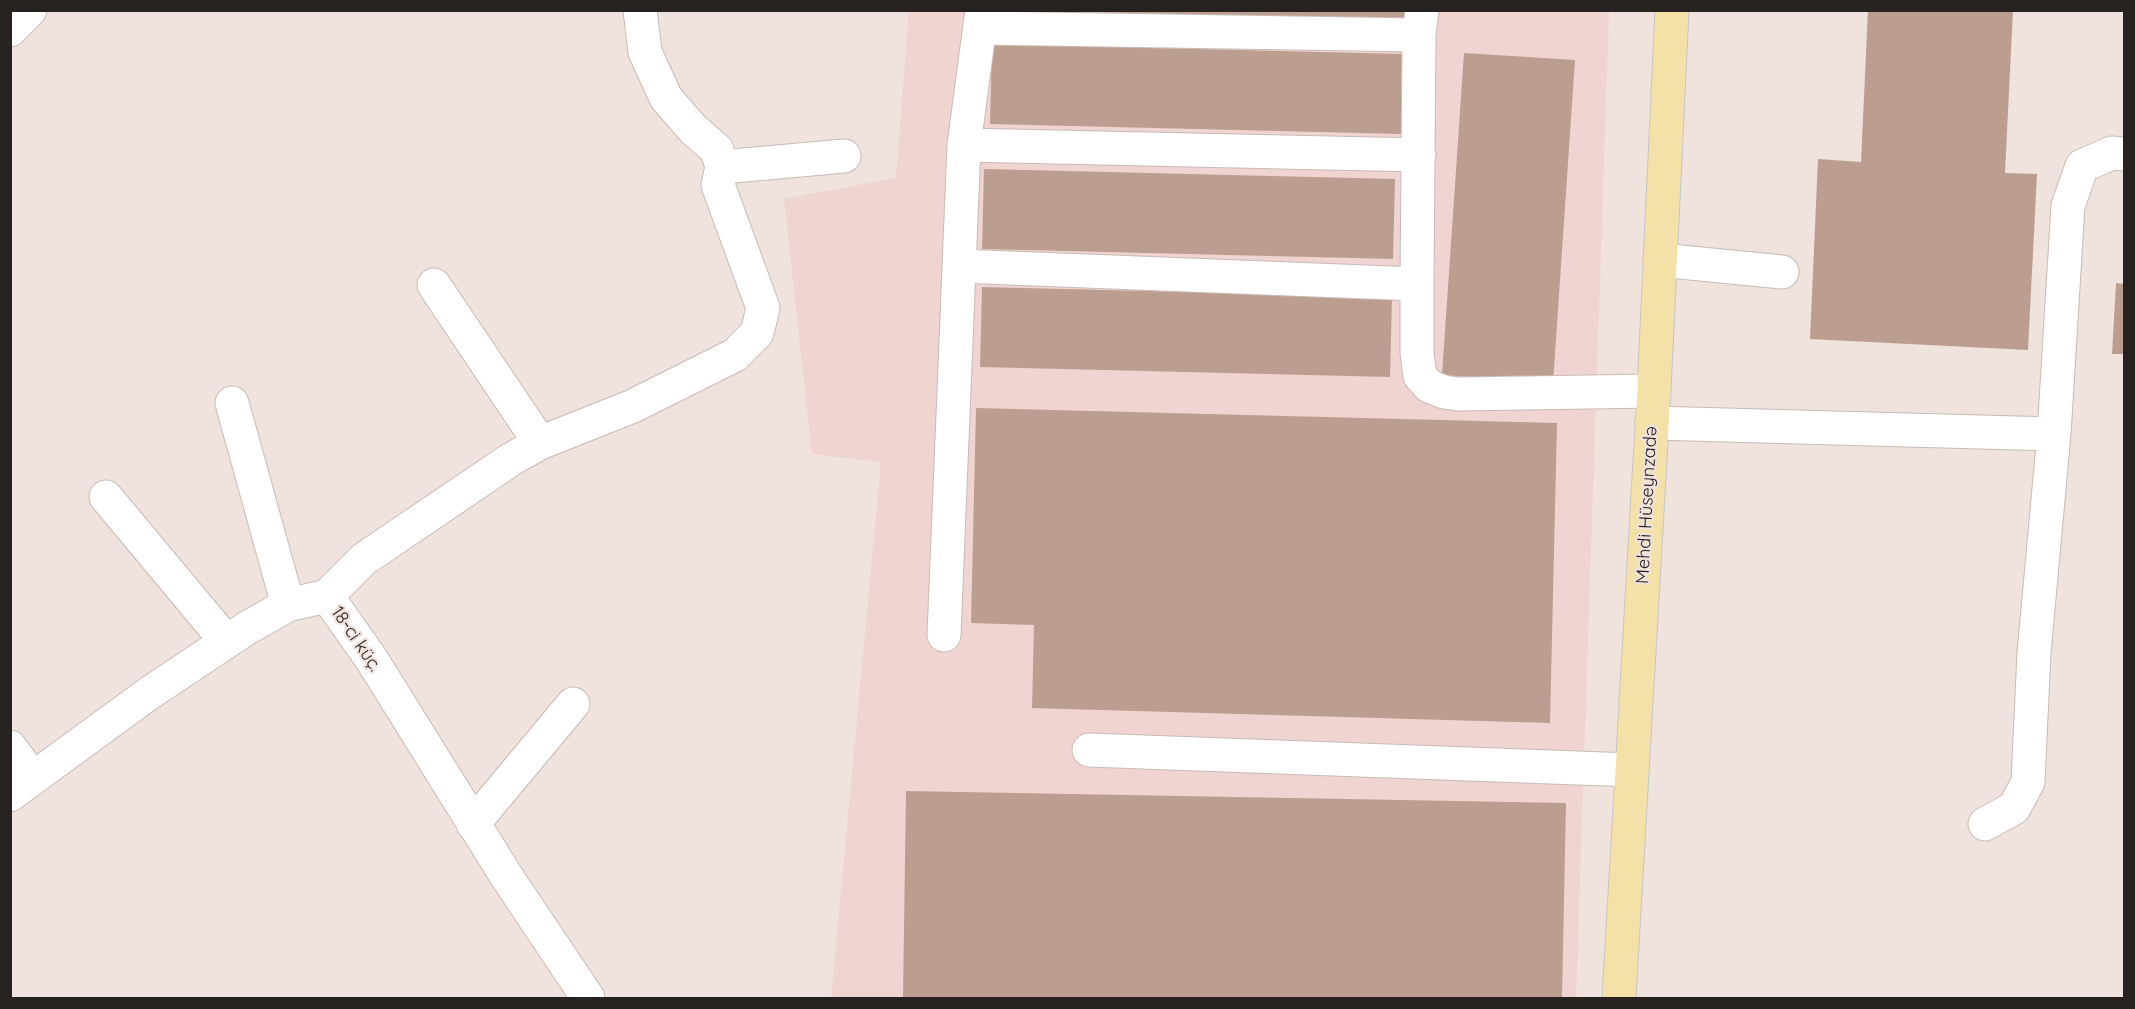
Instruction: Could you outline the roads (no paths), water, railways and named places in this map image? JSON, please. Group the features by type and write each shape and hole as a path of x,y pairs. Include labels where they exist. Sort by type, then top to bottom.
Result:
{"main road":[{"name":"Mehdi Hüseynzadə","path":"1619,999 1653,407 1672,10"}],"street":[{"path":"10,30 30,10"},
{"path":"327,596 364,559 510,460 540,443 633,406 735,355 757,333 763,308 718,184 722,167 717,150 693,129 666,98 645,52 639,10"},
{"path":"944,635 964,145 981,19 1421,23 1417,353 1420,376 1429,386 1436,389 1458,394 2054,434"},
{"path":"964,145 1419,154"},
{"path":"1985,824 2014,808 2028,782 2034,653 2054,434 2068,206 2082,166 2112,153 2124,154"},
{"path":"722,167 844,156"},
{"path":"1660,260 1782,272"},
{"path":"959,266 1417,284"},
{"path":"434,285 540,443"},
{"path":"232,403 288,605"},
{"path":"106,497 226,641"},
{"name":"18-ci küç.","path":"22,786 148,694 226,641 288,605 327,596 372,660 474,824 588,999"},
{"path":"474,824 573,704"},
{"path":"10,747 22,786"},
{"path":"1089,750 1632,770"}]}
